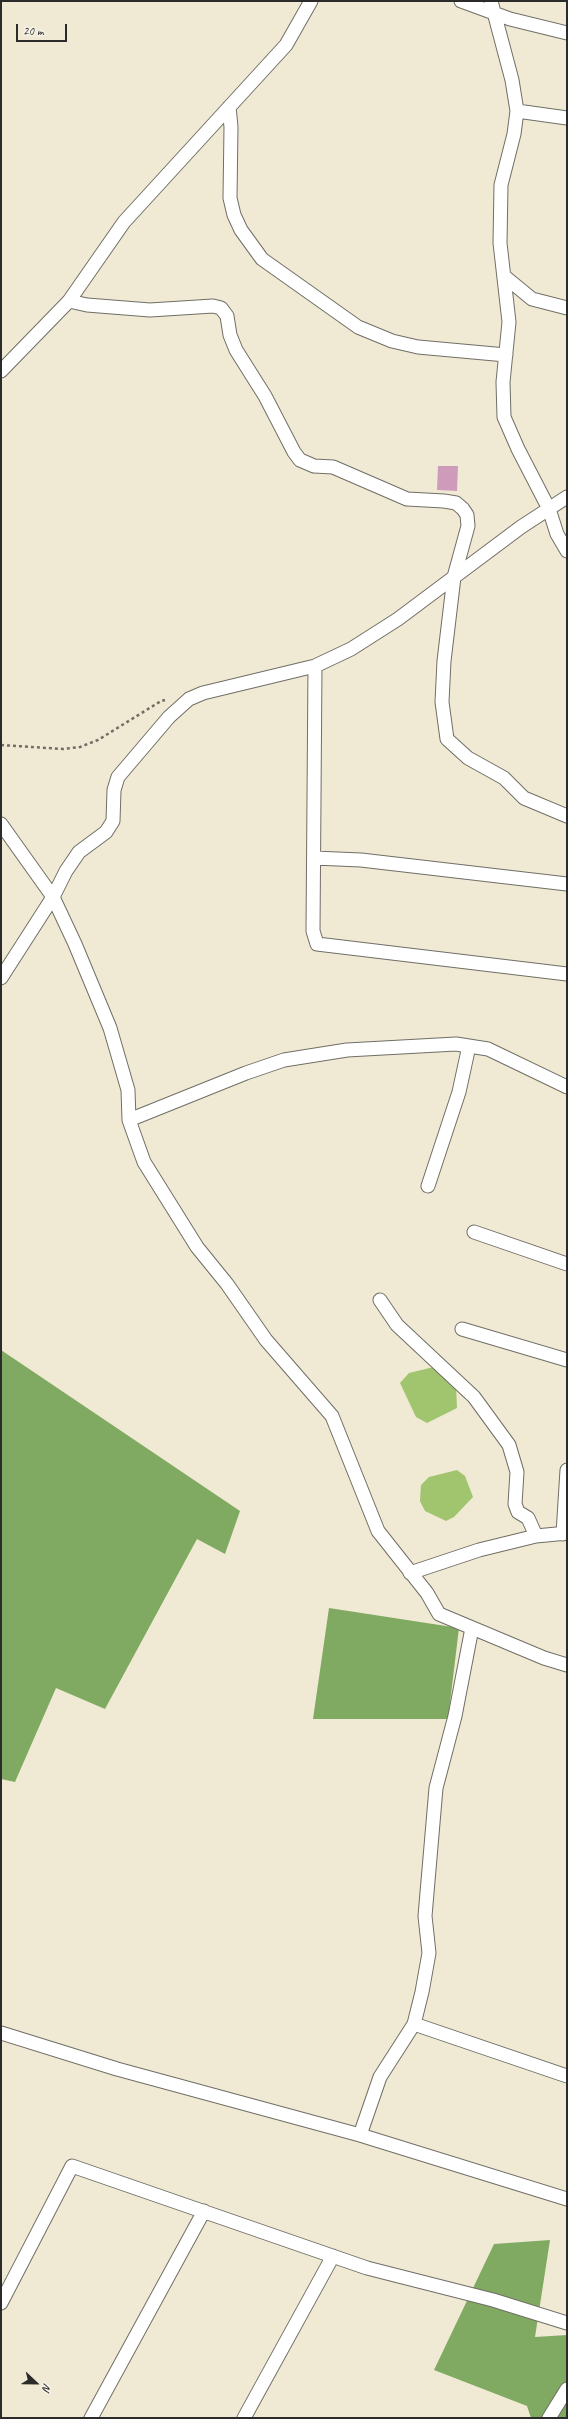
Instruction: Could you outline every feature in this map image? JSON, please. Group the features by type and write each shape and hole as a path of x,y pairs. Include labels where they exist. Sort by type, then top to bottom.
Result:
{"street":[{"path":"1,371 69,301 124,222 286,45 311,1"},
{"path":"461,1 492,7 534,26 567,33"},
{"path":"492,7 512,80 517,111 514,134 501,185 500,243 509,322 503,382 504,417 518,449 549,509 557,534 567,551"},
{"path":"230,107 230,198 234,215 241,230 262,259 358,327 392,341 418,347 506,355"},
{"path":"517,111 567,118"},
{"path":"504,276 532,299 567,308"},
{"path":"69,301 87,305 150,310 213,306 221,308 227,316 230,335 236,350 265,396 294,452 300,460 314,466 333,467 407,499 456,503 463,509 467,515 468,526 454,576 444,661 442,702 447,739 468,758 504,778 524,798 567,816"},
{"path":"1,978 53,897 66,870 79,852 106,832 113,821 114,790 118,777 170,717 189,699 203,693 315,666 351,649 398,619 454,576 567,497"},
{"path":"315,666 313,931 317,944 567,974"},
{"path":"1,824 53,897 110,1028 128,1090 129,1120 144,1162 197,1247 227,1284 266,1340 332,1416 378,1531 427,1593 439,1614 544,1658 567,1665"},
{"path":"314,858 361,860 567,884"},
{"path":"129,1120 284,1060 347,1050 456,1044 488,1049 567,1087"},
{"path":"428,1186 459,1092 469,1046"},
{"path":"474,1232 567,1264"},
{"path":"380,1300 397,1326 474,1397 509,1445 517,1472 515,1504 518,1512 528,1518 536,1536"},
{"path":"462,1329 567,1360"},
{"path":"410,1573 479,1550 536,1536 565,1534 567,1470"},
{"path":"360,2135 380,2077 414,2024 429,1953 425,1916 436,1788 455,1716 472,1628"},
{"path":"414,2024 567,2076"},
{"path":"1,2033 117,2069 360,2135 567,2199"},
{"path":"1,2303 72,2166 374,2270 493,2300 567,2322"},
{"path":"91,2418 204,2211"},
{"path":"244,2418 333,2256"},
{"path":"549,2418 567,2389"}],"path":[{"path":"1,744 63,749 80,747 98,740 161,701 189,699"}],"green space":[{"path":"1,1350 240,1511 225,1554 197,1539 105,1709 56,1688 15,1782 1,1779"},
{"path":"438,1366 456,1386 457,1408 427,1423 416,1417 400,1383 409,1373"},
{"path":"457,1470 465,1476 473,1497 454,1517 446,1521 425,1511 420,1501 421,1485 429,1477"},
{"path":"329,1608 459,1628 448,1719 313,1719"},
{"path":"550,2240 535,2337 567,2335 567,2418 531,2418 527,2406 434,2370 494,2244"}],"building":[{"path":"438,466 458,466 457,491 437,490"}]}
